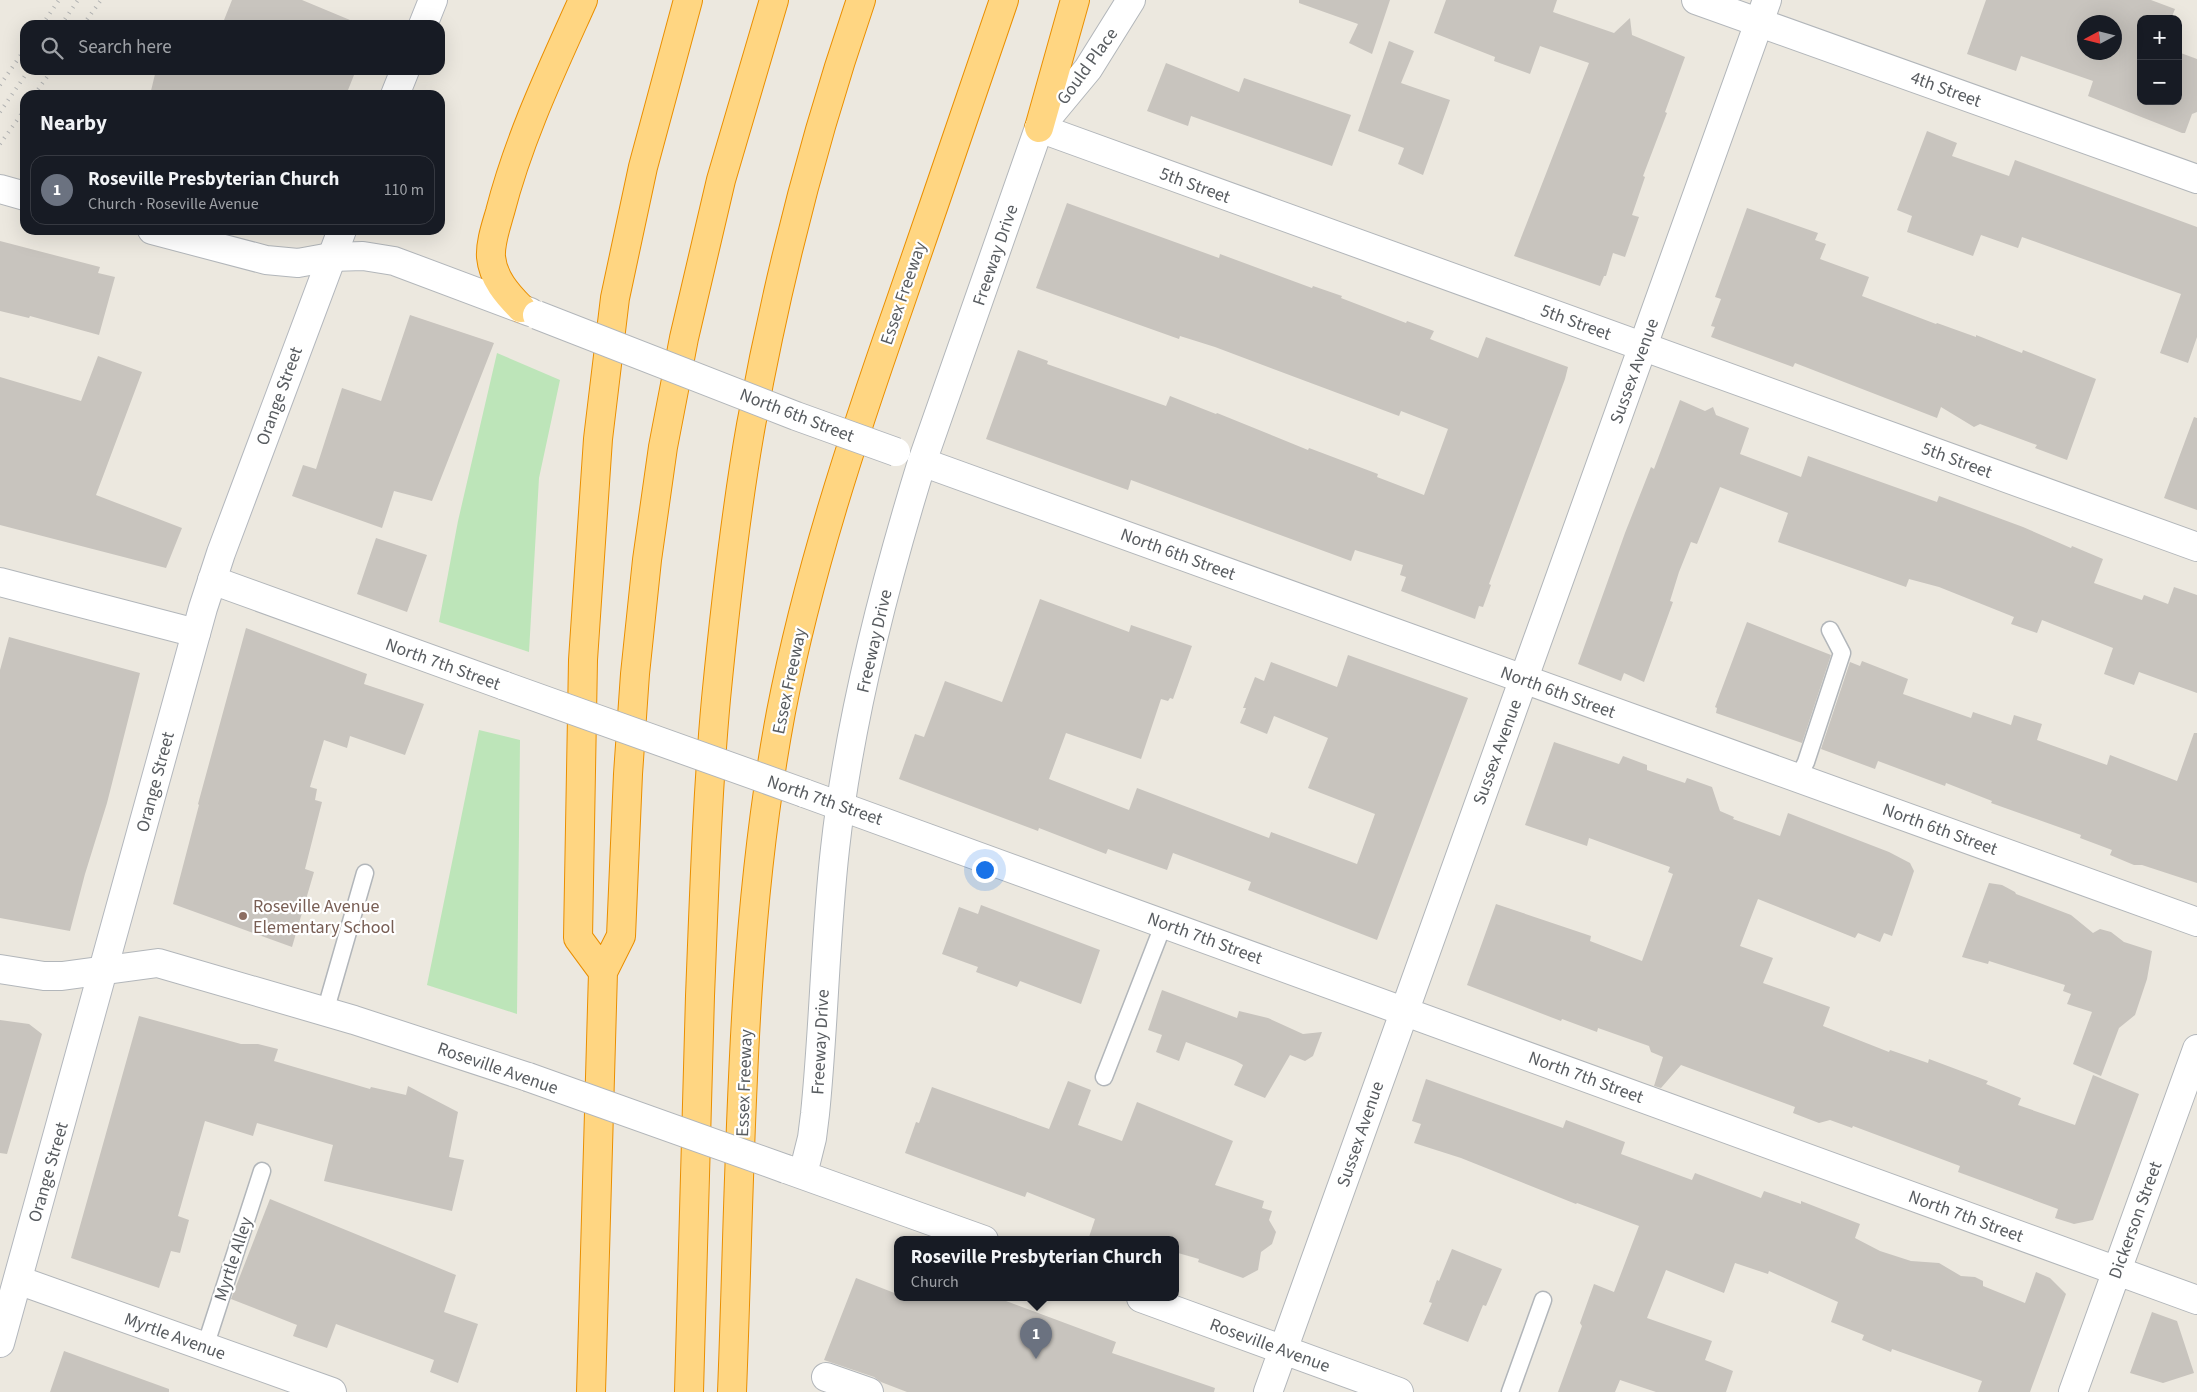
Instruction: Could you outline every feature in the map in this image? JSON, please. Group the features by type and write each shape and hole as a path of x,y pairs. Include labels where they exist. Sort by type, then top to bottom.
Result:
{"highway":[{"path":"529,311 503,288 497,276 491,255 493,243 504,196 522,142 583,0"},
{"path":"603,972 578,938 583,660 598,439 615,298 643,167 688,0"},
{"path":"591,1392 603,972 621,936 628,774 635,674 647,560 663,447 684,338 721,180 774,0"},
{"path":"689,1392 699,1029 708,807 716,700 730,570 751,429 775,308 810,170 860,0"},
{"name":"Essex Freeway","path":"732,1392 748,974 759,856 781,714 805,604 838,484 1004,0"},
{"path":"1039,128 1075,0"}],"street":[{"path":"425,20 433,0"},
{"name":"Gould Place","path":"1039,128 1088,69 1131,0"},
{"name":"4th Street","path":"1696,0 1763,11 2197,179"},
{"name":"Sussex Avenue","path":"1268,1392 1763,11"},
{"path":"398,90 403,75"},
{"name":"5th Street","path":"1039,128 2197,547"},
{"name":"Freeway Drive","path":"795,1172 812,1138 826,949 841,806 859,708 875,637 894,557 922,462 1039,128"},
{"path":"0,190 20,195"},
{"name":"North 6th Street","path":"171,235 266,260 298,263 331,257 364,256 394,261 529,311 796,416 2197,922"},
{"name":"Orange Street","path":"0,1343 212,580 340,235"},
{"name":"North 7th Street","path":"212,580 1404,1010 2197,1300"},
{"path":"0,582 196,633"},
{"name":"Roseville Avenue","path":"0,969 44,976 71,975 158,963 325,1012 528,1077 973,1236"},
{"name":"Dickerson Street","path":"2073,1392 2197,1049"},
{"name":"Myrtle Avenue","path":"18,1280 332,1392"},
{"name":"Roseville Avenue","path":"1149,1301 1399,1392"},
{"path":"826,1377 869,1392"}],"lane":[{"path":"1798,778 1806,762 1842,653 1830,630"},
{"path":"325,1012 365,873"},
{"path":"1104,1077 1164,923"},
{"name":"Myrtle Alley","path":"205,1347 262,1171"},
{"path":"1510,1392 1543,1300"}],"green space":[{"path":"497,353 560,380 539,478 529,652 439,622 458,521"},
{"path":"479,730 520,740 517,1014 427,985"}],"building":[{"path":"232,0 302,0 350,20 224,20"},
{"path":"1299,0 1390,0 1372,54 1349,43 1358,24 1299,3"},
{"path":"1446,0 1557,0 1553,12 1614,33 1630,18 1632,35 1685,57 1665,112 1667,113 1643,176 1645,177 1632,215 1639,217 1625,257 1613,253 1606,276 1604,276 1600,286 1514,256 1589,63 1540,46 1530,74 1494,61 1495,57 1434,33"},
{"path":"1986,0 2151,0 2175,9 2173,15 2137,15 2137,105 2182,105 2182,53 2197,59 2197,112 2192,114 2185,133 2182,133 2088,96 2093,81 2021,56 2016,71 1967,54"},
{"path":"1389,41 1414,51 1401,83 1450,100 1423,175 1398,164 1404,148 1358,131"},
{"path":"1166,63 1239,92 1244,78 1351,115 1332,166 1191,116 1188,126 1147,111"},
{"path":"155,75 354,75 348,90 151,90"},
{"path":"1927,131 1957,143 1952,156 2009,176 2015,160 2197,227 2197,337 2188,363 2160,353 2181,294 2022,237 2018,248 1981,235 1973,256 1907,232 1912,216 1897,210"},
{"path":"1067,203 1219,258 1220,254 1312,288 1313,286 1342,296 1341,298 1406,323 1407,321 1434,331 1430,339 1478,358 1486,337 1568,367 1489,584 1491,585 1483,607 1479,606 1475,619 1401,591 1406,577 1400,575 1403,565 1355,550 1351,561 1131,480 1128,490 986,439 1018,350 1048,361 1047,364 1166,406 1170,396 1308,450 1309,448 1378,474 1377,477 1424,495 1448,429 1401,411 1399,416 1215,347 1180,336 1179,339 1036,288"},
{"path":"1747,208 1818,233 1815,240 1826,244 1820,259 1869,277 1862,296 1936,324 1976,337 1976,335 2022,353 2023,350 2096,379 2067,460 2035,448 2037,445 1980,424 1974,427 1941,407 1937,418 1795,363 1793,367 1711,337 1715,327 1711,326 1721,299 1715,297"},
{"path":"0,241 100,267 98,273 115,277 99,335 30,316 29,318 0,311"},
{"path":"410,315 494,343 432,501 394,491 382,528 292,496 303,465 316,469 342,388 381,401"},
{"path":"98,356 142,372 96,495 182,528 166,568 0,525 0,377 81,401"},
{"path":"1680,400 1705,411 1713,407 1716,415 1749,428 1740,454 1801,477 1808,456 1937,502 1939,496 2103,559 2094,583 2142,600 2144,595 2168,604 2174,587 2197,595 2197,693 2139,672 2134,685 2104,674 2113,648 2042,620 2037,633 2011,624 2014,617 1939,587 1909,579 1906,587 1778,542 1788,513 1720,487 1697,544 1691,542 1679,572 1670,601 1673,602 1644,682 1624,673 1621,681 1578,664 1625,533 1651,467 1654,469"},
{"path":"2194,417 2197,418 2197,510 2164,498"},
{"path":"376,538 427,555 407,612 357,594"},
{"path":"1040,599 1129,632 1131,625 1192,646 1173,699 1170,698 1168,701 1161,699 1141,759 1066,733 1049,779 1129,810 1137,788 1269,838 1271,832 1357,864 1375,814 1308,788 1328,738 1274,716 1267,734 1240,723 1246,708 1243,708 1255,677 1264,681 1271,662 1337,687 1348,655 1468,698 1377,940 1248,890 1251,882 1173,853 1167,870 1108,849 1106,854 1039,828 1038,831 899,779 915,734 924,737 945,681 1002,702"},
{"path":"1747,622 1831,655 1802,743 1716,713 1717,708 1715,707"},
{"path":"246,628 367,674 364,684 424,704 405,755 350,736 347,748 324,740 310,787 317,789 315,800 322,802 305,869 314,872 292,947 173,904"},
{"path":"9,637 140,673 107,803 70,931 0,918 0,670"},
{"path":"1862,661 1908,679 1903,694 1971,718 1973,712 2011,725 2014,715 2042,724 2037,740 2107,765 2110,755 2177,781 2194,733 2197,733 2197,883 2142,865 2134,865 2110,855 2112,850 2080,838 2081,835 1991,803 1992,801 1946,783 1945,786 1878,761 1875,769 1821,749 1850,662 1860,666"},
{"path":"1554,742 1619,764 1623,756 1647,765 1647,770 1685,783 1687,778 1712,787 1720,811 1734,817 1733,819 1780,836 1788,813 1889,852 1910,863 1914,871 1892,936 1884,933 1880,942 1858,933 1855,938 1758,899 1740,946 1773,958 1763,983 1830,1007 1823,1026 1889,1052 1890,1050 1928,1063 1929,1059 1988,1081 1986,1084 2021,1098 2018,1105 2075,1125 2093,1075 2139,1094 2093,1220 2074,1224 2055,1218 2058,1209 1958,1172 1960,1166 1853,1126 1852,1128 1830,1120 1819,1123 1793,1113 1795,1107 1681,1065 1661,1088 1654,1086 1663,1057 1651,1052 1649,1046 1598,1028 1597,1032 1562,1019 1561,1021 1467,985 1496,904 1591,936 1590,941 1642,961 1673,874 1668,872 1670,867 1589,838 1587,846 1525,825"},
{"path":"1989,883 2002,885 2016,894 2071,915 2093,933 2100,929 2111,932 2124,942 2152,951 2147,979 2135,1015 2119,1028 2101,1076 2073,1064 2092,1012 2067,1004 2071,994 2063,991 2065,985 1989,961 1988,964 1962,957"},
{"path":"981,905 1100,950 1081,1004 1020,981 1017,987 976,972 978,967 942,954 959,907 978,914"},
{"path":"1162,990 1237,1018 1239,1011 1268,1018 1303,1034 1322,1032 1313,1056 1305,1061 1290,1055 1265,1098 1234,1085 1243,1065 1236,1061 1186,1042 1179,1061 1156,1052 1162,1035 1148,1030"},
{"path":"139,1016 241,1044 258,1044 278,1049 274,1061 370,1089 371,1087 406,1095 408,1086 458,1112 449,1157 464,1160 452,1211 324,1181 333,1145 257,1123 253,1136 205,1121 178,1216 189,1220 180,1253 171,1251 159,1288 71,1258"},
{"path":"0,1020 29,1024 42,1034 7,1154 0,1153"},
{"path":"1426,1079 1563,1128 1566,1120 1625,1142 1621,1154 1692,1180 1695,1173 1761,1198 1764,1191 1801,1204 1801,1201 1860,1224 1855,1238 1880,1251 1911,1261 1939,1263 1961,1276 1975,1277 1983,1281 1983,1286 2025,1303 2036,1272 2050,1278 2066,1294 2030,1392 1978,1392 1982,1381 1892,1349 1891,1352 1862,1340 1864,1335 1831,1322 1838,1302 1769,1271 1768,1274 1735,1263 1724,1293 1666,1270 1647,1318 1712,1341 1705,1360 1733,1371 1726,1392 1656,1392 1620,1380 1615,1392 1558,1392 1582,1326 1580,1323 1594,1284 1614,1292 1639,1226 1576,1204 1461,1158 1414,1143 1421,1124 1412,1121"},
{"path":"1068,1081 1091,1090 1078,1125 1122,1141 1137,1102 1233,1141 1215,1185 1264,1201 1262,1208 1272,1211 1269,1220 1276,1232 1272,1244 1261,1252 1258,1270 1243,1278 1198,1262 1199,1259 1179,1253 1179,1236 1089,1236 1095,1219 1027,1192 1025,1197 905,1153 916,1122 919,1123 932,1087 1049,1129"},
{"path":"270,1199 456,1275 444,1312 478,1324 458,1383 430,1372 434,1360 336,1324 327,1348 293,1336 297,1325 231,1299"},
{"path":"1452,1249 1502,1269 1486,1306 1483,1305 1468,1342 1423,1324 1432,1303 1429,1302 1437,1280 1439,1281"},
{"path":"856,1278 894,1293 894,1301 1006,1301 1116,1342 1112,1353 1215,1388 1214,1392 907,1392 881,1382 874,1377 824,1360"},
{"path":"2152,1312 2177,1321 2194,1373 2163,1383 2130,1373"},
{"path":"64,1351 169,1389 169,1392 50,1392"}],"railway":[{"path":"45,20 59,0"},
{"path":"64,20 78,0"},
{"path":"87,20 101,0"},
{"path":"0,85 20,56"},
{"path":"0,112 26,75"},
{"path":"38,90 48,75"},
{"path":"0,144 20,116"}],"place":[{"name":"Roseville Avenue Elementary School","path":"243,916"},
{"name":"Roseville Presbyterian Church","path":"1036,1359"}]}
